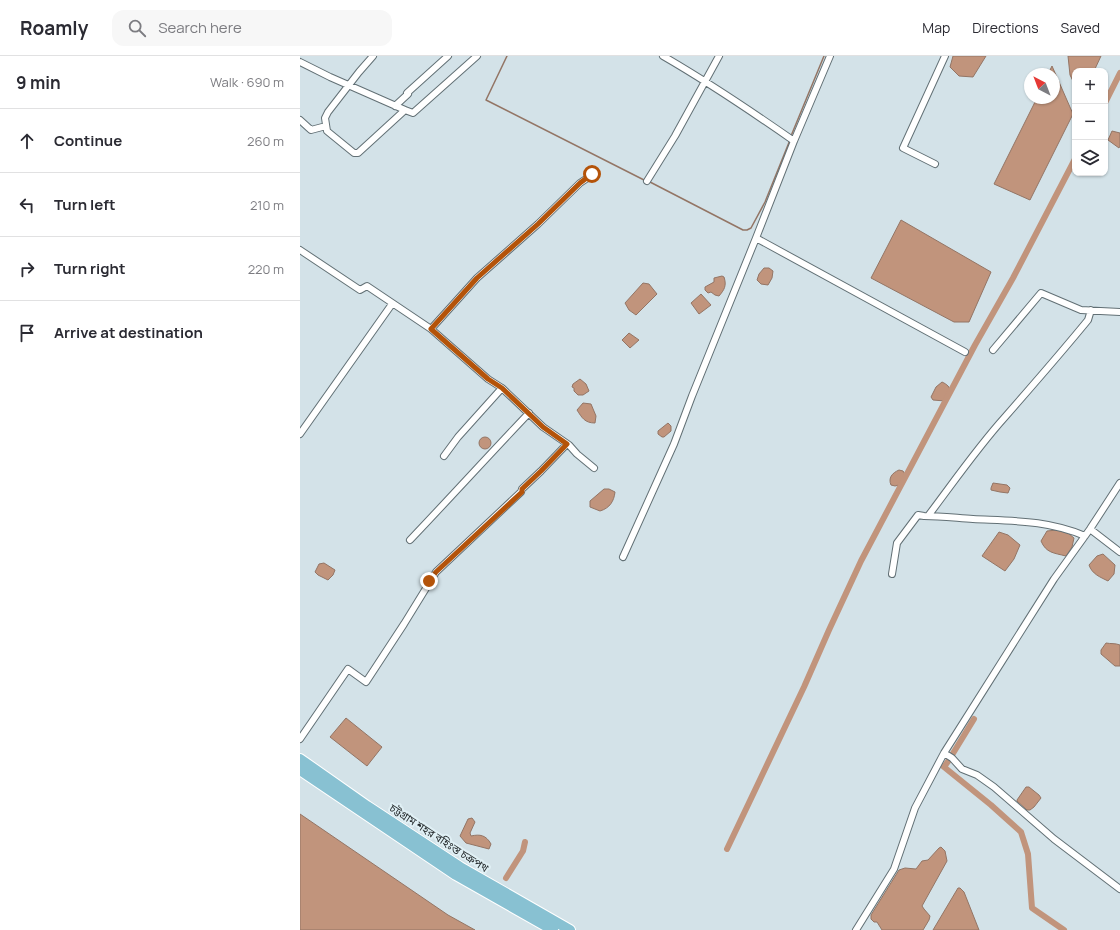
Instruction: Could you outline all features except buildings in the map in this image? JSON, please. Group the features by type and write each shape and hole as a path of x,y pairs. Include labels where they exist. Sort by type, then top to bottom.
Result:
{"main road":[{"name":"চট্টগ্রাম শহর বহিঃস্ত চক্রপথ","path":"300,759 365,809 456,875 553,930"},
{"name":"চট্টগ্রাম শহর বহিঃস্ত চক্রপথ","path":"300,770 460,867 570,930"}],"street":[{"path":"373,56 328,112 325,118 327,131 354,153 358,154 405,110"},
{"path":"395,106 408,94 407,93 448,56"},
{"path":"300,62 413,113 477,56"},
{"path":"663,56 794,141"},
{"path":"647,181 675,136 719,56"},
{"path":"623,557 674,444 694,388 830,56"},
{"path":"935,164 903,148 945,56"},
{"path":"300,120 311,130 326,126"},
{"path":"431,329 477,278 538,224 580,183 592,174"},
{"path":"756,238 965,352"},
{"path":"301,251 360,290 366,286 431,329 488,379 502,388 551,433 567,444 594,468"},
{"path":"993,350 1041,293 1081,310 1120,312"},
{"path":"300,434 392,304"},
{"path":"928,516 960,472 1004,417 1035,384 1088,320 1091,310"},
{"path":"444,456 458,437 502,388"},
{"path":"410,540 530,414"},
{"path":"300,739 348,669 366,682 436,572 522,492 522,489 567,444"},
{"path":"856,930 894,869 915,808 944,753 1054,579 1090,529 1120,483"},
{"path":"892,574 897,543 918,515 1026,521 1075,531 1085,536"},
{"path":"1090,529 1120,552"},
{"path":"944,753 952,758 962,769 977,775 994,787 1054,839 1120,889"}],"shaded area":[{"path":"953,56 986,56 973,77 959,76 950,67"},
{"path":"1068,56 1101,56 1095,68 1072,68 1072,79 1070,75"},
{"path":"1060,84 1072,112 1072,116 1030,200 994,184 1034,104 1060,104"},
{"path":"1112,131 1120,133 1119,148 1108,140"},
{"path":"901,220 991,272 969,322 954,322 871,278"},
{"path":"764,268 769,268 773,271 772,278 768,285 761,284 757,280 759,274"},
{"path":"722,276 725,280 725,285 724,290 719,296 711,292 708,293 705,290 705,287 714,282 714,278"},
{"path":"643,283 649,284 657,294 636,315 629,310 625,303"},
{"path":"701,294 711,305 699,314 691,303"},
{"path":"629,333 639,340 630,348 622,340"},
{"path":"580,379 586,384 589,391 583,395 578,395 572,387 573,384"},
{"path":"942,382 948,386 950,390 949,395 945,401 933,400 931,397 936,387"},
{"path":"583,403 591,404 596,416 595,423 584,420 577,410"},
{"path":"668,423 671,426 671,431 662,437 658,434 658,431"},
{"path":"487,437 490,438 490,448 483,449 480,448 479,441 480,438"},
{"path":"899,470 903,471 905,474 899,485 891,485 891,476"},
{"path":"993,483 1007,485 1010,488 1008,493 991,490"},
{"path":"604,489 609,489 615,492 611,504 600,511 590,507 590,501"},
{"path":"1057,530 1068,533 1074,538 1072,547 1066,556 1048,550 1041,541 1047,531"},
{"path":"999,532 1008,535 1020,545 1014,559 1005,571 982,556"},
{"path":"1103,554 1115,565 1114,574 1108,581 1094,573 1089,565 1097,556"},
{"path":"324,563 335,570 333,575 328,580 315,572 319,564"},
{"path":"1106,643 1120,645 1120,666 1115,666 1101,654 1101,650"},
{"path":"346,718 382,747 367,766 330,737"},
{"path":"1026,787 1029,787 1041,798 1030,810 1027,810 1017,801"},
{"path":"300,814 448,915 475,930 300,930"},
{"path":"472,818 475,822 470,833 471,836 480,835 485,837 491,844 489,849 466,843 460,836 468,819"},
{"path":"941,847 945,851 947,861 922,906 930,916 923,930 882,930 877,922 874,922 871,919 871,915 899,870 905,868 916,869 922,861 928,860"},
{"path":"958,888 964,892 979,930 933,930 955,893"}],"waterway":[{"path":"507,56 486,100 646,181"},
{"path":"791,136 824,56"},
{"path":"1108,97 1120,73"},
{"path":"650,182 743,230 747,230 751,228 765,202 790,140"},
{"path":"727,849 804,687 861,561 1072,165"},
{"path":"952,755 974,719"},
{"path":"949,760 944,767 991,805 1021,832 1028,854 1032,908 1064,930"},
{"path":"506,878 523,851 525,842"}],"route":[{"path":"429,581 436,572 522,492 522,489 567,444 543,427 502,388 488,379 431,329 477,278 538,224 580,183 592,174"}]}
